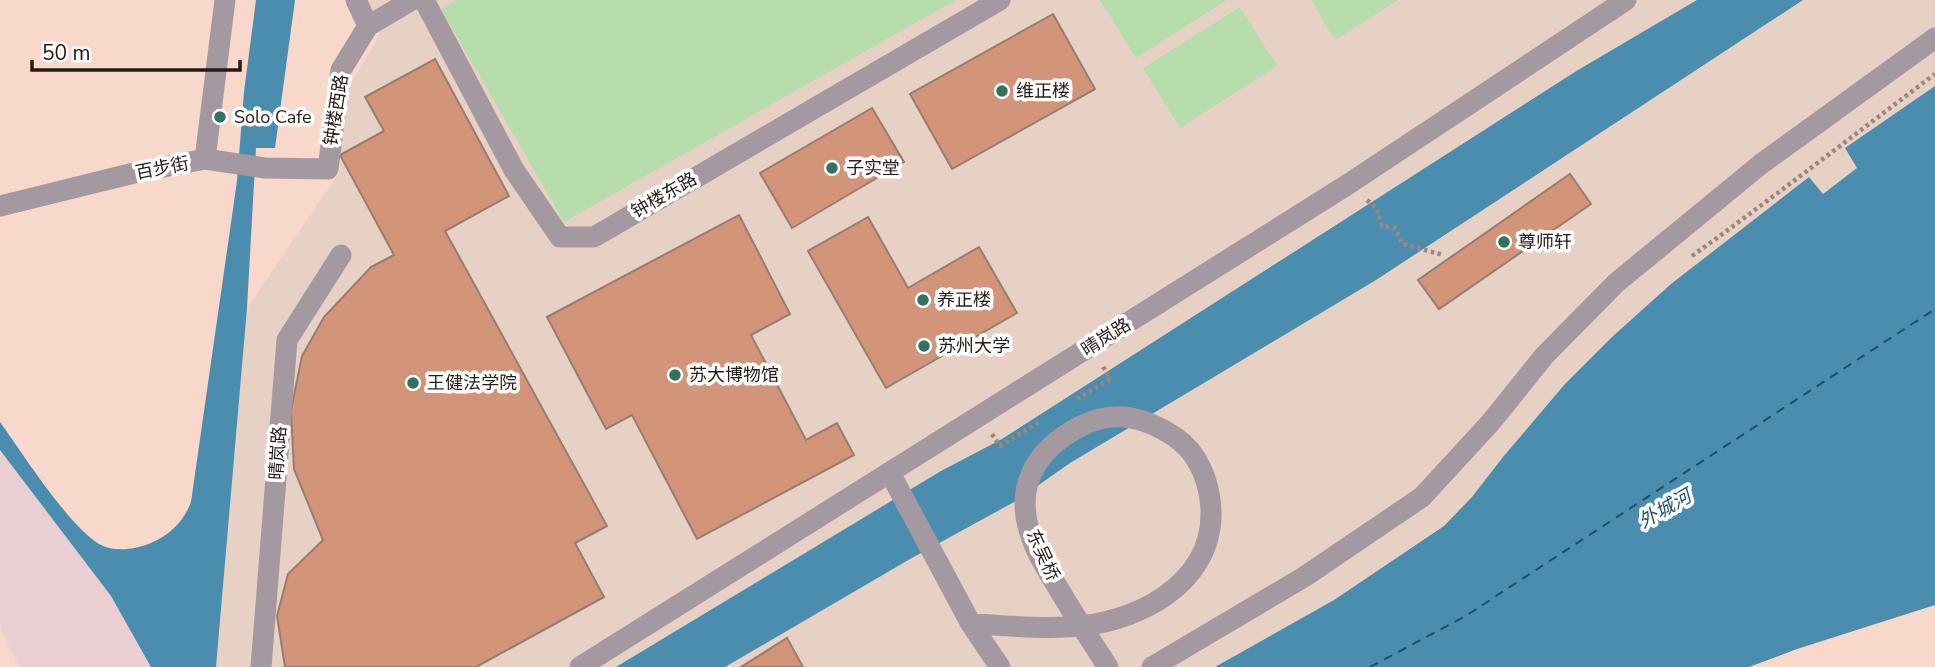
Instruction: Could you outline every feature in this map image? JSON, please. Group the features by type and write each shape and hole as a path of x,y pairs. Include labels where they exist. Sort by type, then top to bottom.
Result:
{"street":[{"path":"205,159 225,0"},
{"path":"356,0 368,26"},
{"name":"钟楼西路","path":"328,169 341,70 368,26 412,0"},
{"name":"钟楼东路","path":"424,0 514,170 560,237 594,237 1000,0"},
{"name":"晴岚路","path":"580,667 894,481 1626,0"},
{"path":"1152,667 1304,577 1422,497 1491,422 1544,356 1616,283 1761,163 1935,38"},
{"name":"百步街","path":"0,206 138,172 205,159 265,168 328,169"},
{"name":"晴岚路","path":"261,667 287,340 341,255"},
{"name":"东吴桥","path":"971,624 1067,627 1112,620 1152,605 1183,583 1196,567 1212,528 1207,480 1196,460 1179,439 1137,417 1094,419 1072,430 1048,447 1032,468 1024,493 1027,522 1034,544 1045,565 1108,667"},
{"path":"894,481 971,624 1000,667"}],"path":[{"path":"1688,259 1786,189 1935,74"},
{"path":"1363,197 1377,209 1382,226 1395,228 1403,244 1443,255"},
{"path":"1070,403 1110,379"},
{"path":"1000,446 1050,416"}],"shaded area":[{"name":"苏州大学","path":"364,0 1935,0 1935,86 1845,148 1858,168 1822,194 1809,177 1536,417 1472,497 1444,526 1334,600 1215,667 216,667 247,308 339,173 348,88 380,34"},
{"path":"0,450 111,596 151,667 19,667 0,627"}],"green space":[{"path":"457,0 956,0 564,222 441,9"},
{"path":"1100,0 1227,0 1136,58"},
{"path":"1311,0 1398,0 1335,40"},
{"path":"1240,7 1277,66 1180,128 1143,68"}],"water":[{"path":"256,0 295,0 275,148 256,148 247,308 216,667 151,667 111,596 0,450 0,422 63,509 91,538 103,546 121,549 145,545 170,532 184,515 191,502 237,181 244,92"},
{"path":"1697,0 1803,0 1376,280 1070,463 1016,501 910,559 725,667 616,667 941,471 1002,439 1578,70"},
{"name":"外城河","path":"1935,86 1935,605 1749,667 1215,667 1334,600 1444,526 1472,497 1565,384 1671,284 1809,177 1823,194 1857,168 1845,148"}],"building":[{"name":"维正楼","path":"1053,14 1095,89 952,169 910,94"},
{"name":"王健法学院","path":"435,59 509,196 445,231 607,526 575,543 604,597 476,667 285,667 277,616 288,574 323,540 294,469 291,410 302,356 324,317 371,267 394,255 340,155 384,131 365,97"},
{"name":"子实堂","path":"872,108 904,162 792,228 760,173"},
{"name":"尊师轩","path":"1570,174 1591,204 1439,309 1418,280"},
{"name":"苏大博物馆","path":"739,215 790,314 751,335 806,440 837,423 854,455 697,539 632,415 606,429 547,317"},
{"name":"养正楼","path":"868,217 908,288 979,247 1017,313 886,388 808,251"},
{"path":"787,638 803,667 741,667"}],"ferry route":[{"path":"1370,667 1464,617 1935,309"}],"place":[{"name":"维正楼","path":"1002,91"},
{"name":"Solo Cafe","path":"220,117"},
{"name":"子实堂","path":"832,168"},
{"name":"尊师轩","path":"1504,242"},
{"name":"养正楼","path":"923,300"},
{"name":"苏州大学","path":"924,346"},
{"name":"苏大博物馆","path":"675,375"},
{"name":"王健法学院","path":"413,383"}]}
